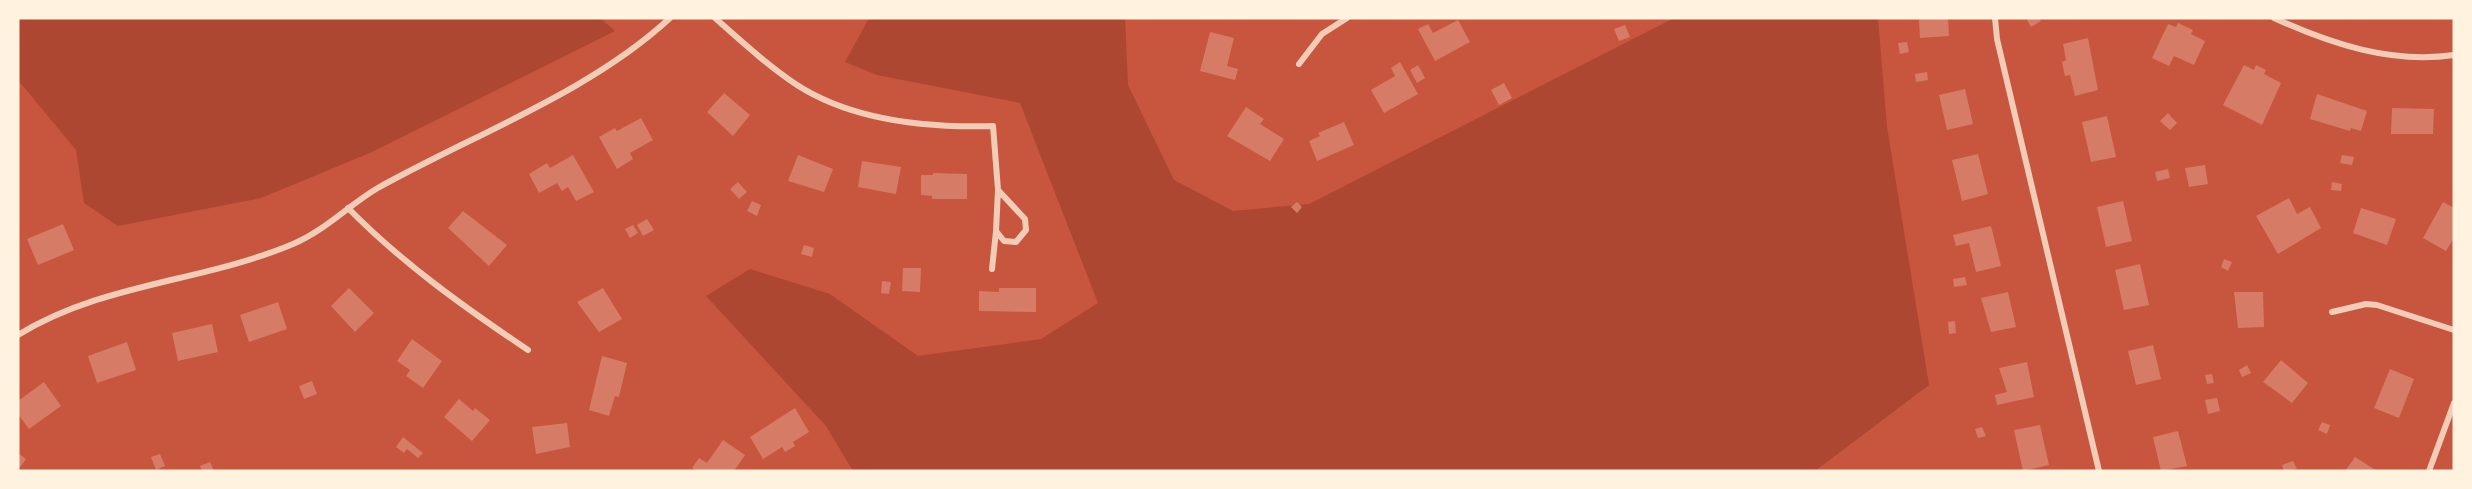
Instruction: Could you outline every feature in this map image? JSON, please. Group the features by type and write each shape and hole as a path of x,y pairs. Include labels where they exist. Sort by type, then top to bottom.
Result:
{"street":[{"path":"18,335 61,311 90,300 217,271 293,244 375,190 587,79 633,50 670,18"},
{"path":"715,18 764,61 798,86 825,99 898,120 927,125 993,126 998,190 992,268"},
{"path":"1299,64 1322,34 1347,18"},
{"path":"1995,18 1997,39 2099,471"},
{"path":"2274,18 2322,38 2377,54 2426,58 2454,55"},
{"path":"996,231 1004,240 1016,242 1026,230 1025,219 998,190"},
{"path":"348,208 387,247 423,277 528,350"},
{"path":"2332,312 2366,304 2377,305 2454,330"},
{"path":"2429,471 2454,403"}],"shaded area":[{"path":"18,18 600,18 615,31 372,152 261,198 118,226 84,203 76,150 18,80"},
{"path":"869,18 1125,18 1128,85 1174,180 1233,211 1309,204 1674,18 1878,18 1887,127 1929,385 1815,471 853,471 826,426 706,296 750,269 830,294 918,356 1041,339 1098,303 1020,103 877,75 845,62"}],"building":[{"path":"1948,18 1949,36 1920,38 1919,20"},
{"path":"2039,18 2041,21 2031,27 2027,20"},
{"path":"1458,20 1470,42 1435,61 1418,29 1428,24 1433,33"},
{"path":"2178,23 2193,30 2191,34 2205,41 2194,65 2174,56 2169,66 2152,58 2168,24 2176,27"},
{"path":"1625,25 1630,37 1619,41 1614,29"},
{"path":"1210,32 1234,38 1227,66 1238,69 1235,80 1200,71"},
{"path":"2088,38 2098,90 2075,96 2070,75 2065,76 2062,62 2066,60 2063,44"},
{"path":"1907,42 1909,52 1900,54 1898,43"},
{"path":"1400,62 1418,94 1384,113 1371,90 1395,76 1391,68"},
{"path":"1418,65 1425,78 1417,83 1410,70"},
{"path":"2244,65 2254,70 2256,65 2266,70 2264,74 2281,83 2262,125 2223,105"},
{"path":"1927,72 1928,80 1916,82 1915,74"},
{"path":"1504,83 1512,98 1499,105 1491,90"},
{"path":"1965,89 1973,124 1947,130 1939,95"},
{"path":"724,93 750,115 733,136 707,112"},
{"path":"2317,94 2367,111 2361,131 2351,128 2350,131 2310,119"},
{"path":"1246,107 1264,119 1260,124 1284,139 1270,161 1227,136"},
{"path":"2392,108 2434,109 2433,134 2391,134"},
{"path":"2168,113 2177,123 2170,130 2160,121"},
{"path":"2107,116 2116,157 2091,162 2082,122"},
{"path":"641,118 653,140 630,153 633,159 617,169 599,137 615,128 617,131"},
{"path":"1344,122 1354,145 1317,161 1309,141 1320,136 1318,133"},
{"path":"1978,154 1988,194 1962,201 1952,160"},
{"path":"573,155 594,192 576,201 568,187 562,191 557,183 539,193 529,174 547,163 550,168"},
{"path":"798,155 833,169 824,192 788,181"},
{"path":"2342,155 2354,157 2352,165 2340,163"},
{"path":"862,161 901,167 896,194 858,187"},
{"path":"2205,165 2208,184 2189,187 2185,168"},
{"path":"2168,169 2170,178 2157,181 2155,172"},
{"path":"933,173 967,174 967,199 932,199 932,196 921,195 921,175 933,175"},
{"path":"738,182 747,192 739,199 730,189"},
{"path":"2332,182 2342,184 2341,191 2331,190"},
{"path":"2289,198 2297,214 2310,207 2321,228 2278,254 2256,216"},
{"path":"752,201 761,205 757,216 747,211"},
{"path":"2123,201 2132,241 2106,247 2097,207"},
{"path":"1297,202 1302,207 1297,213 1291,207"},
{"path":"2443,202 2454,208 2454,238 2446,251 2423,238"},
{"path":"2361,208 2396,219 2387,245 2353,233"},
{"path":"463,211 507,245 489,266 448,228"},
{"path":"647,219 654,230 643,236 637,225"},
{"path":"63,224 74,250 38,265 27,239"},
{"path":"633,225 638,233 630,238 625,229"},
{"path":"1991,226 2001,266 1976,272 1969,243 1956,246 1953,235"},
{"path":"804,245 814,248 812,257 801,254"},
{"path":"2224,259 2232,262 2228,271 2221,267"},
{"path":"2140,264 2149,305 2124,310 2115,270"},
{"path":"903,268 921,268 920,292 902,291"},
{"path":"1965,277 1967,285 1954,287 1953,279"},
{"path":"882,281 891,282 889,294 881,293"},
{"path":"349,288 374,313 355,332 331,306"},
{"path":"603,288 622,319 599,332 577,302"},
{"path":"999,288 1036,288 1036,312 979,311 979,291 999,292"},
{"path":"2008,292 2016,327 1991,332 1981,298"},
{"path":"2234,292 2263,292 2264,327 2238,328"},
{"path":"278,302 287,329 249,342 240,315"},
{"path":"1955,321 1956,333 1949,334 1948,322"},
{"path":"212,324 218,352 178,361 172,333"},
{"path":"412,339 442,361 423,388 406,376 410,370 397,361"},
{"path":"127,342 136,370 97,383 88,356"},
{"path":"2153,345 2161,379 2136,385 2128,351"},
{"path":"602,356 627,363 619,397 615,396 609,416 589,410"},
{"path":"2281,360 2308,383 2292,403 2263,382"},
{"path":"2027,362 2034,397 1997,405 1995,395 2007,392 1999,368"},
{"path":"2247,365 2251,373 2242,377 2239,370"},
{"path":"2390,369 2414,379 2399,418 2374,408"},
{"path":"2212,374 2214,383 2207,384 2205,375"},
{"path":"312,381 317,394 304,399 299,386"},
{"path":"44,382 61,406 29,429 18,414 18,401"},
{"path":"2217,398 2220,411 2208,414 2205,400"},
{"path":"459,399 473,411 475,408 490,420 472,441 444,417"},
{"path":"795,408 809,432 793,442 795,446 785,452 782,447 763,459 750,437"},
{"path":"2322,422 2330,425 2327,434 2318,430"},
{"path":"567,423 570,447 536,454 532,427"},
{"path":"2040,425 2049,465 2023,471 2014,430"},
{"path":"1982,427 1986,436 1978,438 1975,429"},
{"path":"2178,431 2187,466 2161,471 2153,437"},
{"path":"403,437 423,453 418,458 407,449 404,453 396,447"},
{"path":"723,440 745,455 734,471 697,471 692,468 699,458 707,463"},
{"path":"18,453 26,459 18,470"},
{"path":"160,454 165,466 156,470 151,457"},
{"path":"2355,457 2377,471 2345,471"},
{"path":"2293,461 2297,469 2284,471 2282,465"},
{"path":"210,462 214,471 202,471 200,466"}]}
